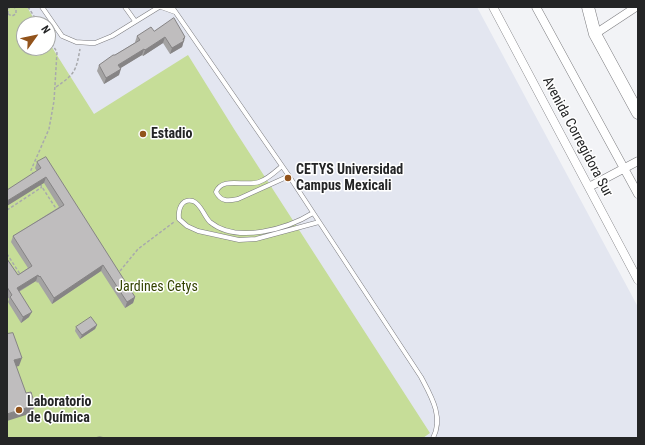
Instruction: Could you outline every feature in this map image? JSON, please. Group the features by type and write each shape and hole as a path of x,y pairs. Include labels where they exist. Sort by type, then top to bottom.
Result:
{"street":[{"path":"536,7 638,194"},
{"path":"588,7 595,34 638,113"},
{"path":"595,34 636,7"},
{"name":"Avenida Corregidora Sur","path":"495,8 638,280"},
{"path":"589,187 624,167 638,161"}],"lane":[{"path":"42,7 59,33 70,40 81,43 95,43 104,40 160,7 175,12"},
{"path":"125,7 135,21"},
{"path":"172,7 289,176 429,391 436,407 438,420 433,438"},
{"path":"282,166 269,178 260,182 250,184 222,184 216,192 224,201 233,200 289,176"},
{"path":"313,213 289,224 269,230 250,233 230,232 220,228 210,222 195,202 184,202 180,205 178,211 179,219 187,226 198,231 238,240 256,239 319,222"}],"path":[{"path":"10,7 7,11 8,14 12,16 16,14 16,9 14,7"},
{"path":"28,7 34,16"},
{"path":"55,88 68,79 76,69 81,43"},
{"path":"35,176 31,170 49,129 55,88 56,50"},
{"path":"38,182 61,216"},
{"path":"7,210 42,187"},
{"path":"120,271 138,249 179,219"},
{"path":"7,254 20,274"}],"shaded area":[{"name":"CETYS Universidad Campus Mexicali","path":"7,7 477,7 638,307 638,438 7,438"}],"green space":[{"name":"Jardines Cetys","path":"7,7 27,7 32,16 16,16 16,56 56,56 56,54 94,114 188,55 430,433 423,438 7,438"}],"building":[{"path":"174,18 185,37 183,39 184,41 172,48 165,37 118,65 121,69 106,78 99,65 113,55 140,40 137,36 151,27 154,31"},
{"path":"46,157 135,297 127,302 103,265 54,298 38,275 17,288 32,312 23,317 10,297 12,295 7,287 7,259 18,275 32,266 13,236 64,205 46,177 7,201 7,190 41,168 37,162"},
{"path":"91,317 97,325 82,335 76,327"},
{"path":"13,333 22,358 14,360 26,393 31,392 35,405 7,414 7,334"}],"place":[{"name":"Estadio","path":"143,134"},
{"name":"CETYS Universidad Campus Mexicali","path":"288,178"},
{"name":"Laboratorio de Química","path":"19,410"}]}
